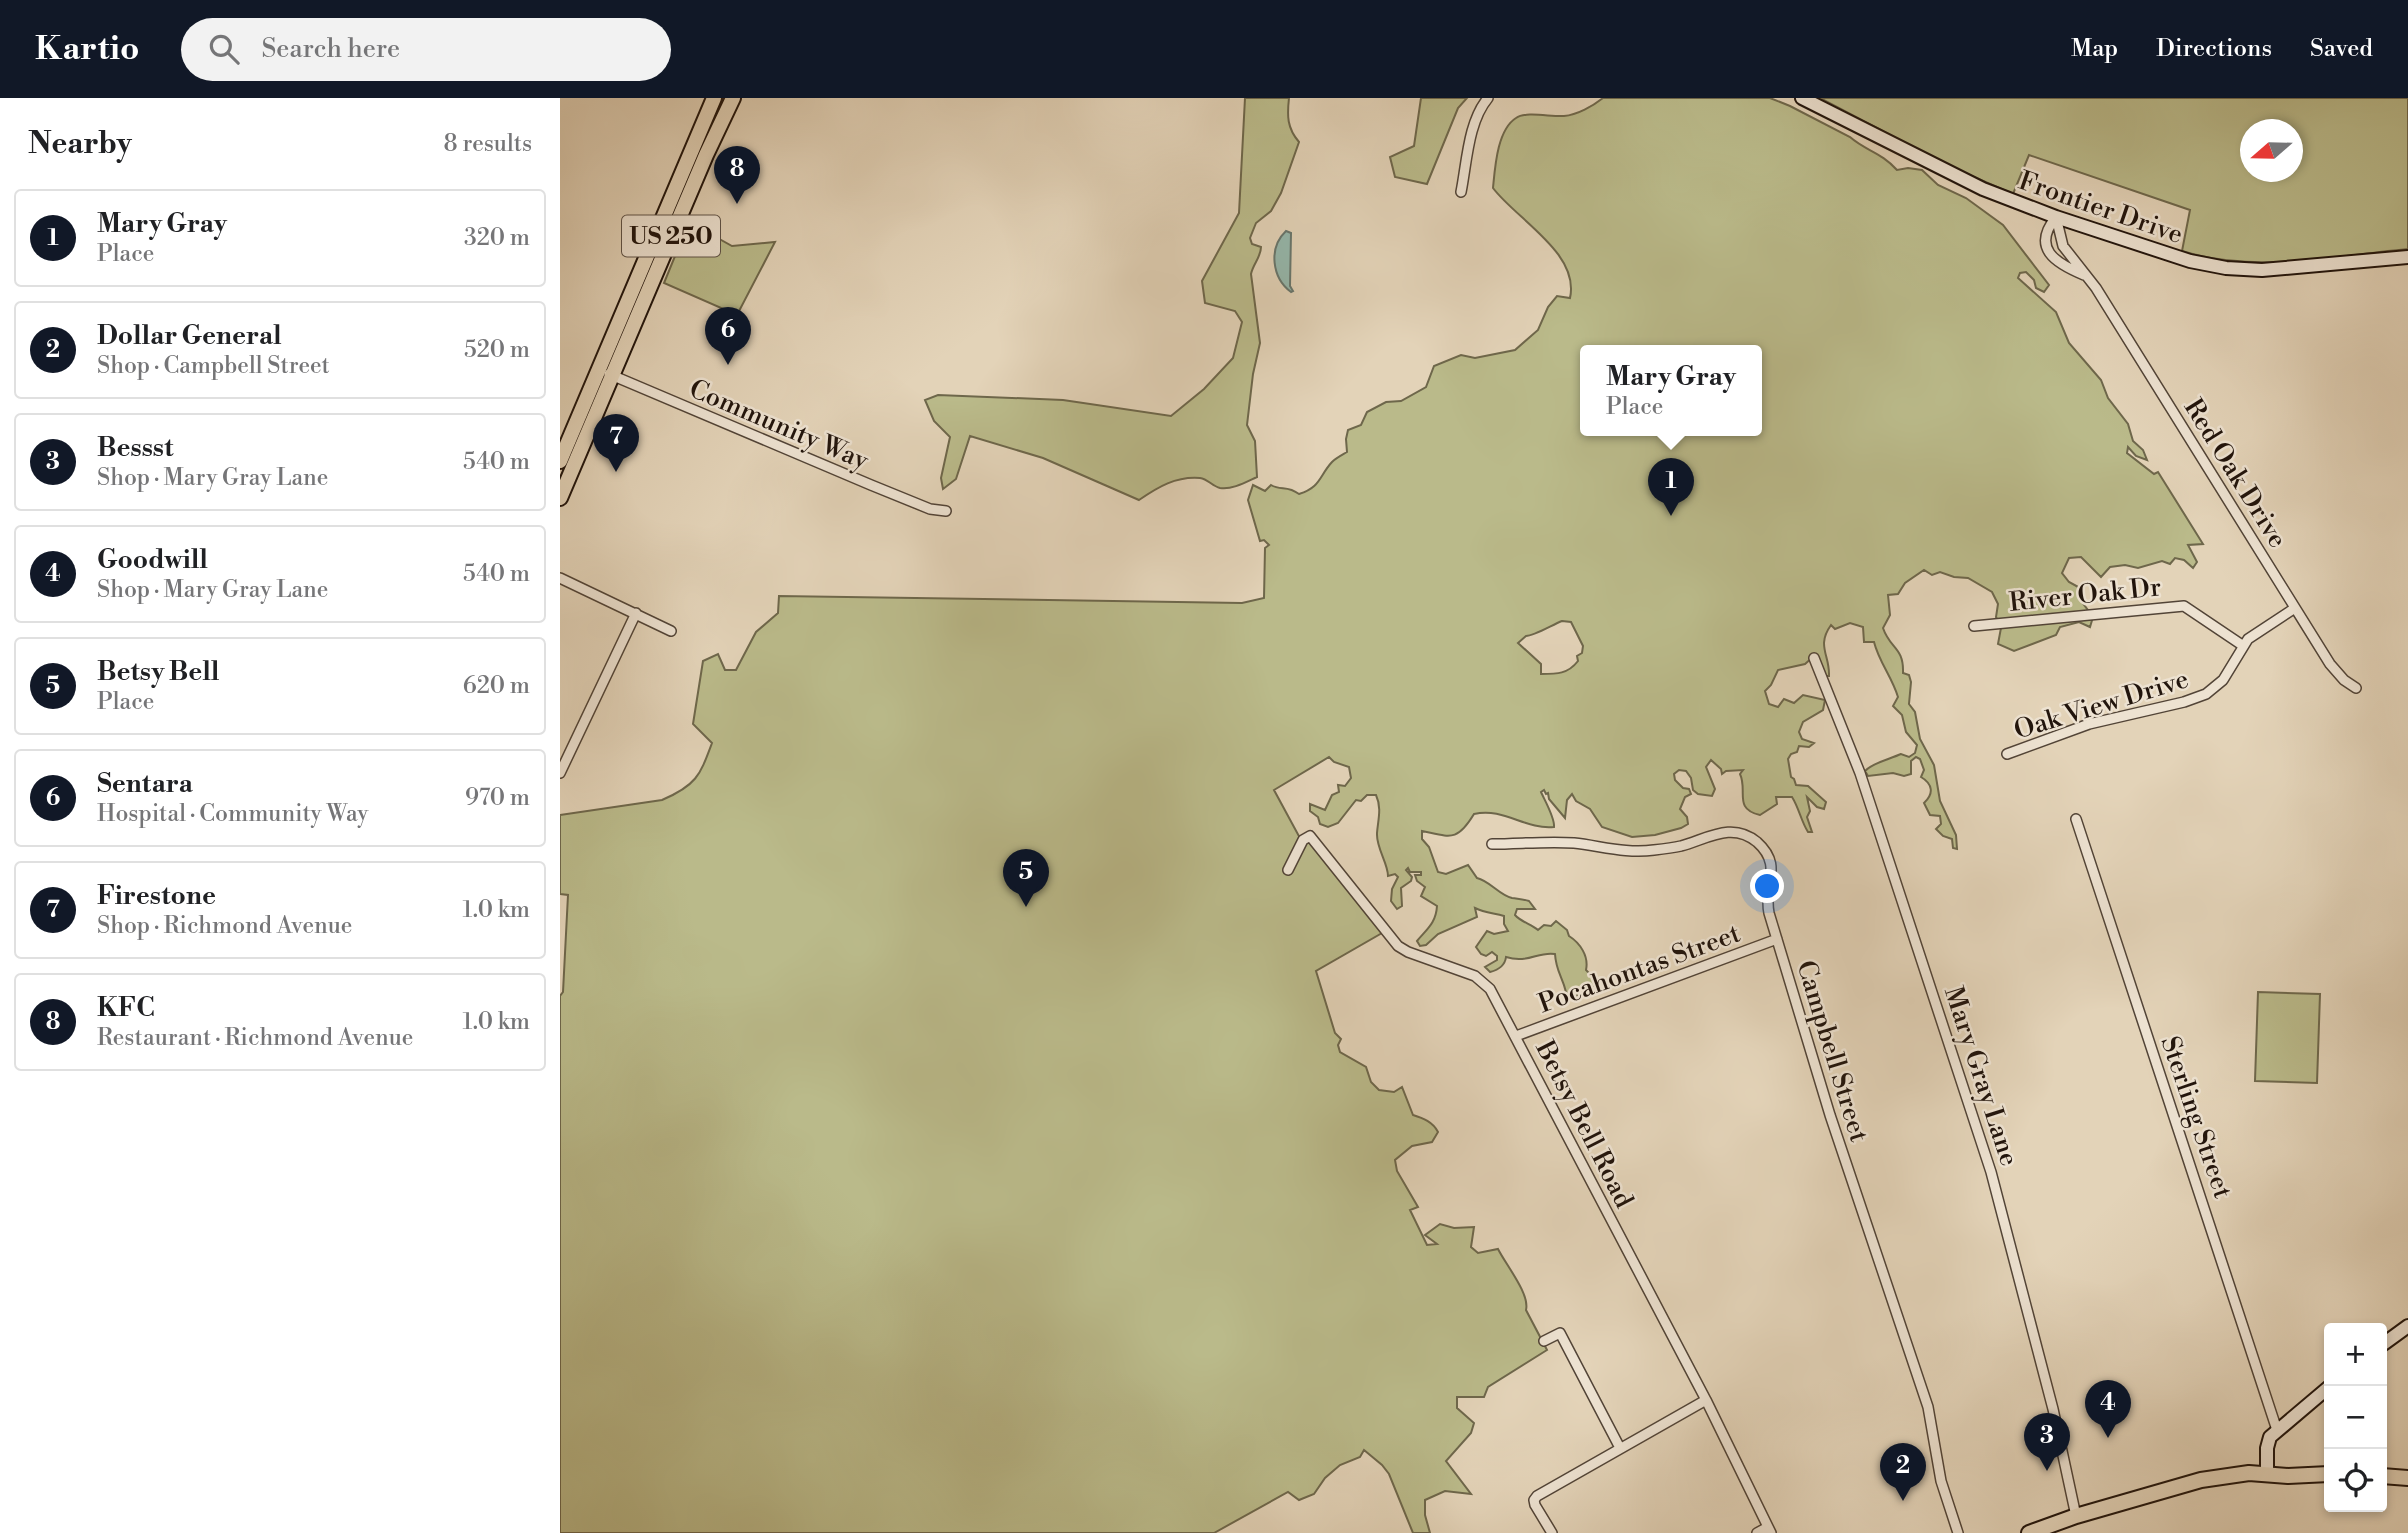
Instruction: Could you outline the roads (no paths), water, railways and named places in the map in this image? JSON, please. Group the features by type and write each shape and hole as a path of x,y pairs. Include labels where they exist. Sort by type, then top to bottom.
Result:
{"main road":[{"name":"US 250","path":"560,461 714,98"},
{"name":"US 250","path":"560,498 706,155 733,98"},
{"path":"2029,1533 2076,1516 2201,1480 2249,1473 2324,1474"},
{"path":"2387,1476 2408,1478"}],"street":[{"path":"1461,192 1476,120 1481,106 1488,98"},
{"name":"Frontier Drive","path":"1802,98 1948,173 2016,202 2181,258 2235,269 2262,270 2408,257"},
{"name":"Red Oak Drive","path":"2056,216 2047,228 2048,250 2063,266 2084,275"},
{"name":"Red Oak Drive","path":"2056,216 2063,247 2096,288 2330,664 2344,680 2356,688"},
{"name":"Community Way","path":"600,366 612,376 871,485 930,509 946,511"},
{"path":"560,578 671,631"},
{"name":"River Oak Dr","path":"1974,626 2184,606 2242,645"},
{"name":"Oak View Drive","path":"2007,754 2089,723 2184,702 2206,694 2223,680 2242,645 2295,608"},
{"path":"560,773 636,613"},
{"name":"Mary Gray Lane","path":"1814,658 1860,773 1991,1172 2053,1409 2076,1516"},
{"name":"Sterling Street","path":"2076,819 2277,1430"},
{"name":"Campbell Street","path":"1492,845 1575,844 1646,851 1681,846 1730,831 1743,834 1758,843 1770,860 1772,878 1767,907 1830,1115 1928,1407 1941,1480 1958,1533"},
{"name":"Betsy Bell Road","path":"1288,870 1303,840 1309,836 1313,838 1398,946 1475,976 1490,989 1706,1400 1770,1530"},
{"name":"Pocahontas Street","path":"1516,1036 1777,939"},
{"path":"2387,1341 2408,1326"},
{"path":"1544,1341 1560,1333 1620,1448"},
{"path":"2266,1475 2268,1442 2277,1430 2324,1391"},
{"path":"1552,1533 1535,1504 1535,1498 1546,1489 1706,1400"},
{"path":"1757,1533 1770,1530"}],"water":[{"path":"1286,231 1291,233 1291,292 1280,279 1275,263 1277,246"}],"place":[{"name":"KFC","path":"737,204"},
{"name":"Sentara","path":"728,365"},
{"name":"Firestone","path":"616,472"},
{"name":"Mary Gray","path":"1671,516"},
{"name":"Betsy Bell","path":"1026,907"},
{"name":"Goodwill","path":"2108,1438"},
{"name":"Bessst","path":"2047,1471"},
{"name":"Dollar General","path":"1903,1501"}]}
